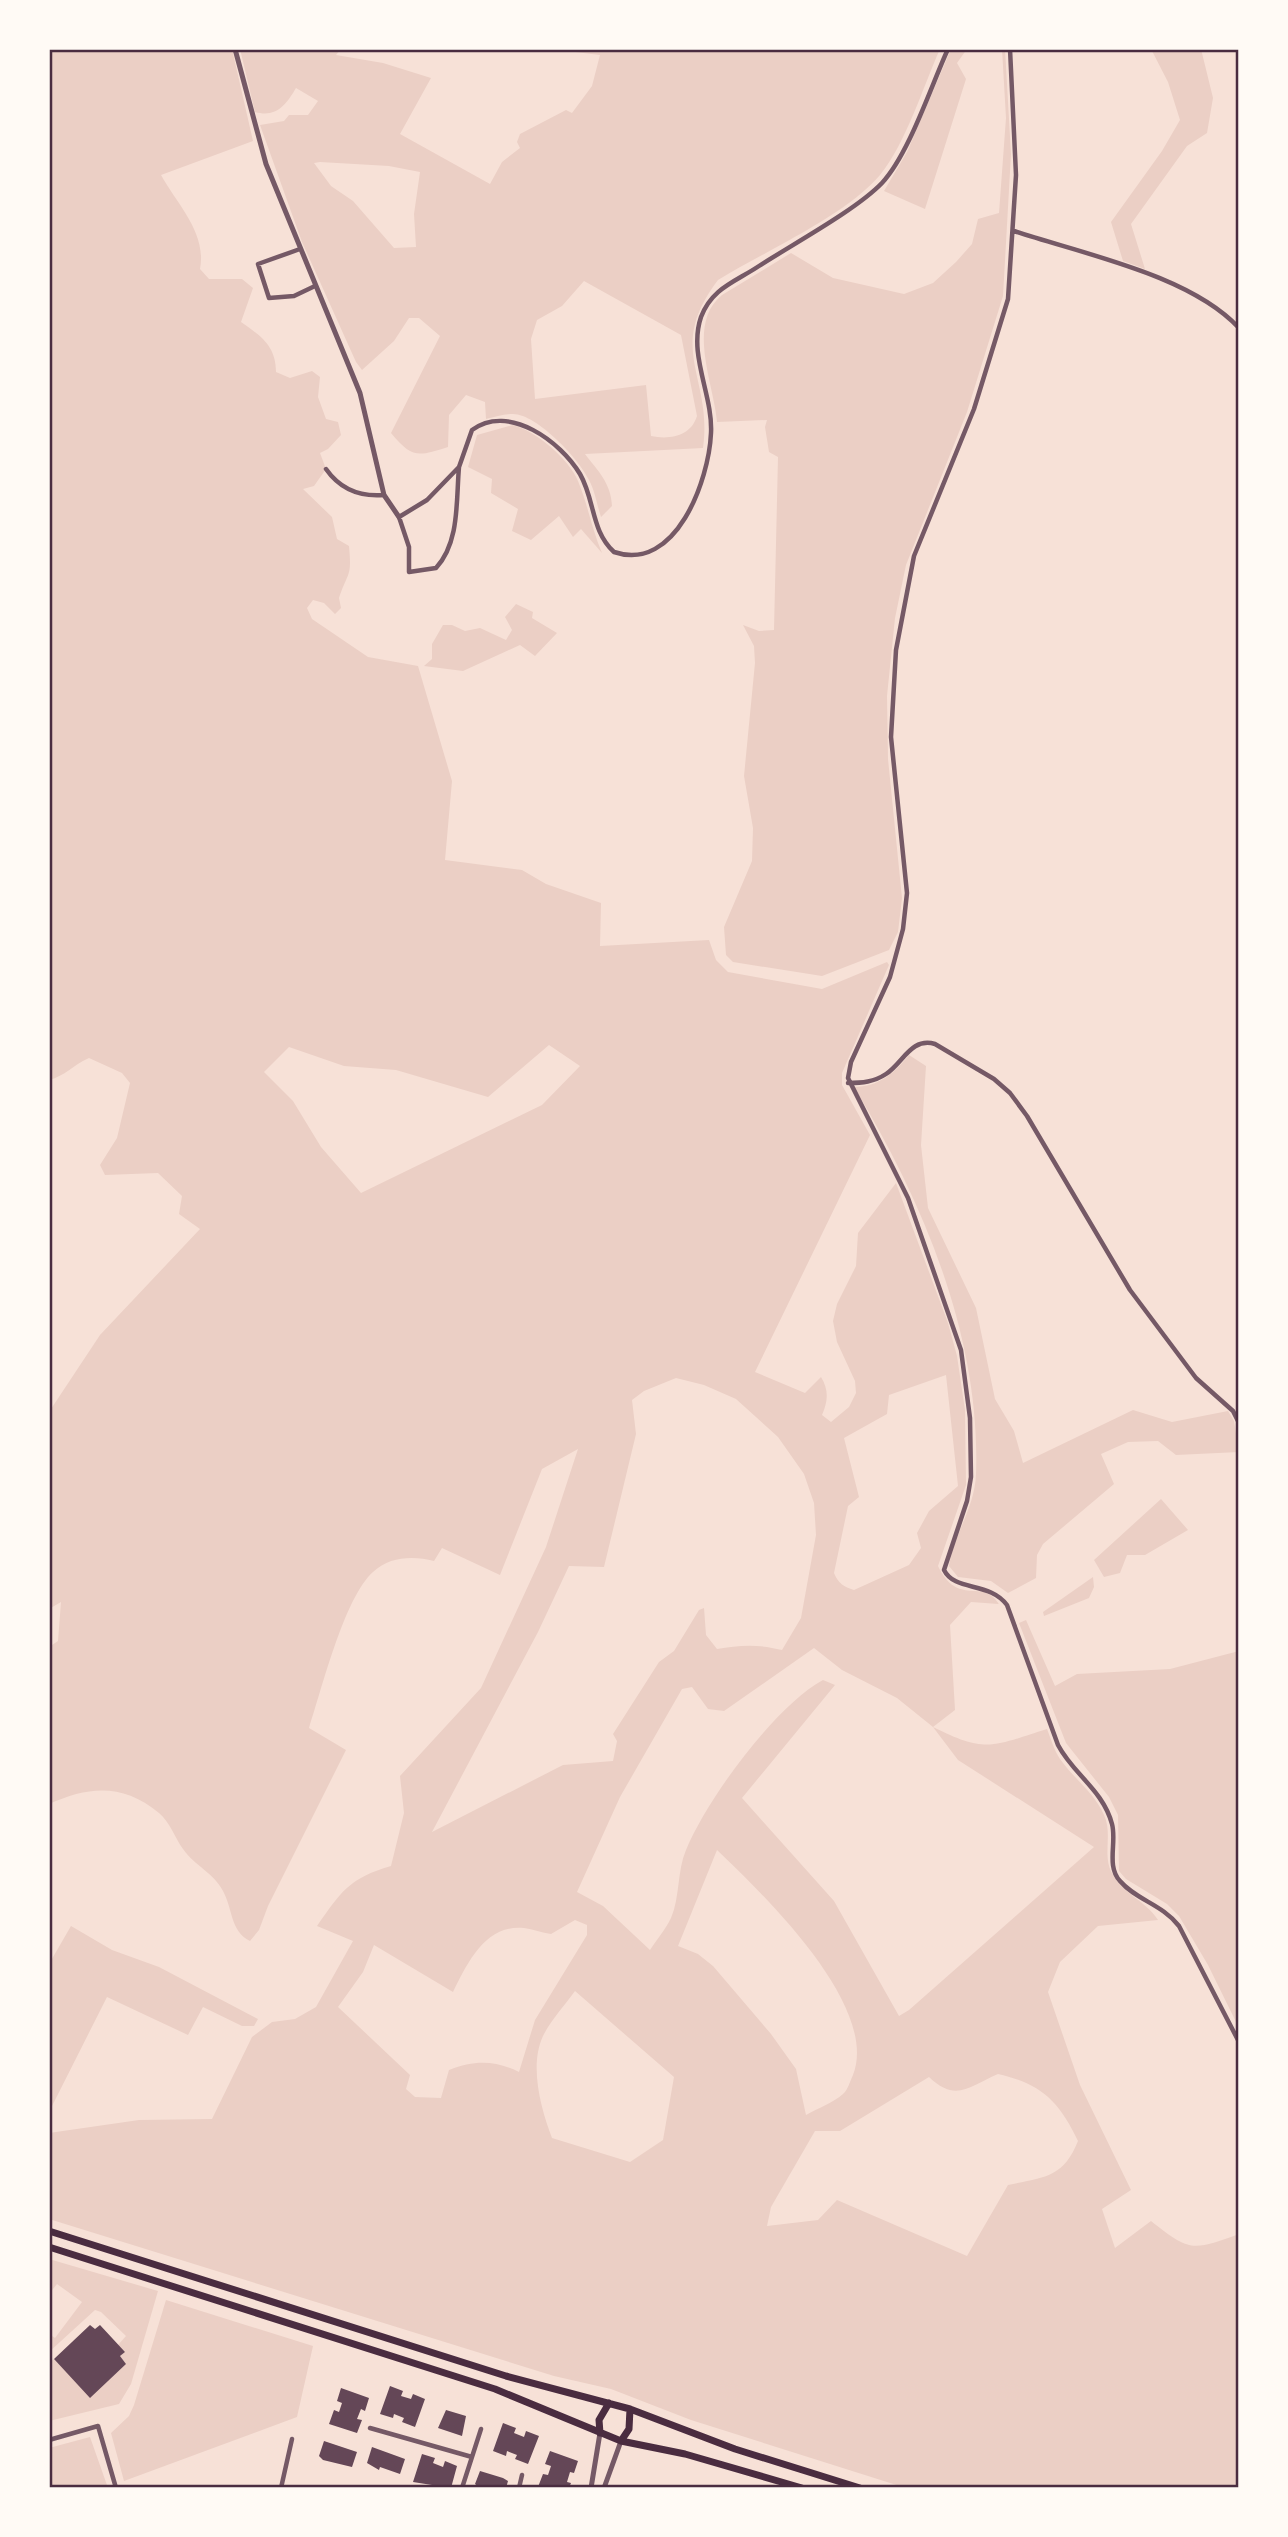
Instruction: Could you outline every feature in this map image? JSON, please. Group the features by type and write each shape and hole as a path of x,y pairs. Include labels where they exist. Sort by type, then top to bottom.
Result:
{"highway":[{"path":"49,2231 506,2376 630,2409 734,2449 860,2488"},
{"path":"49,2247 495,2389 621,2441 685,2454 802,2488"},
{"path":"600,2433 599,2420 609,2403"},
{"path":"621,2441 630,2424 630,2409"}],"street":[{"path":"235,49 253,127 360,393 384,495 399,517 409,547 409,572 436,568 452,540 459,467 470,434 476,427 510,422 523,423 538,432 577,470 586,488 598,533 614,552 639,555 651,552 668,540 690,510 709,453 710,418 700,360 699,332 701,319 712,298 725,284 755,269 882,183 900,155 947,49"},
{"path":"1010,49 1014,110 1014,231 1008,299 973,412 918,544 900,619 891,737 907,893 906,916 890,976 851,1062 849,1083 908,1198 961,1350 970,1418 971,1478 967,1501 944,1570 958,1583 990,1590 1007,1605 1058,1745 1092,1786 1109,1815 1114,1835 1116,1875 1124,1885 1169,1913 1179,1926 1239,2042"},
{"path":"1014,231 1178,286 1219,309 1239,328"},
{"path":"300,249 258,264 269,298 294,296 315,286"},
{"path":"399,517 427,500 459,467"},
{"path":"326,469 337,482 355,492 366,496 384,495"},
{"path":"849,1083 878,1078 892,1069 915,1045 925,1042 935,1044 1001,1084 1027,1116 1130,1290 1196,1378 1233,1411 1239,1423"},
{"path":"49,2440 98,2426 116,2488"},
{"path":"370,2428 472,2457"},
{"path":"462,2488 481,2429"},
{"path":"591,2488 600,2433"},
{"path":"281,2488 292,2439"},
{"path":"604,2488 621,2441"},
{"path":"519,2488 522,2475"}],"shaded area":[{"path":"49,49 232,49 253,141 161,175 195,231 201,256 200,269 209,279 242,279 253,288 241,322 266,342 273,355 276,372 290,378 312,371 320,377 318,397 326,419 338,422 341,435 328,449 320,453 326,469 314,486 303,489 332,517 337,539 349,546 350,564 349,574 339,598 341,608 335,614 324,603 313,600 307,608 312,619 368,657 418,666 452,781 445,860 522,870 546,884 601,903 600,946 709,940 716,960 728,972 822,989 887,962 889,965 842,1073 842,1085 870,1135 755,1372 805,1393 821,1377 827,1396 822,1415 831,1422 849,1407 856,1393 855,1381 837,1342 833,1321 837,1304 856,1266 858,1233 896,1183 948,1323 957,1356 965,1410 966,1485 938,1566 954,1586 985,1593 999,1604 971,1602 950,1625 955,1710 933,1727 978,1744 1001,1743 1047,1729 1060,1759 1095,1799 1104,1815 1108,1830 1109,1866 1116,1880 1158,1920 1098,1926 1060,1962 1048,1992 1080,2085 1131,2190 1102,2209 1115,2248 1151,2221 1192,2246 1211,2244 1239,2234 1239,2488 906,2488 691,2420 611,2389 554,2376 49,2219 49,2133 139,2120 212,2119 252,2037 272,2022 295,2019 316,2007 353,1941 317,1926 355,1881 391,1866 404,1813 400,1776 481,1688 546,1547 578,1449 542,1469 500,1575 442,1548 434,1561 410,1558 387,1563 373,1572 362,1585 343,1623 309,1728 346,1750 268,1906 259,1930 250,1941 235,1926 219,1885 188,1855 163,1817 146,1803 132,1796 106,1790 78,1794 49,1804 49,1647 58,1641 61,1602 49,1609 49,1412 100,1335 200,1229 179,1214 182,1196 158,1173 105,1175 100,1165 117,1138 130,1083 122,1073 89,1058 49,1080","holes":["549,1045 580,1066 542,1105 361,1193 321,1147 293,1101 264,1072 289,1047 344,1066 396,1070 488,1097","946,1375 958,1486 929,1511 917,1533 921,1548 909,1565 854,1590 842,1584 834,1573 848,1506 859,1497 844,1438 887,1414 889,1395","676,1378 704,1385 736,1399 778,1437 804,1474 814,1503 816,1535 801,1618 782,1650 749,1646 717,1649 706,1635 704,1608 699,1610 674,1651 659,1662 613,1734 617,1741 613,1761 563,1765 432,1832 538,1632 569,1566 604,1567 636,1434 632,1400 644,1391","814,1648 842,1670 897,1698 933,1727 958,1760 1094,1847 899,2016 834,1901 742,1798 835,1685 823,1680 784,1710 726,1781 686,1850 671,1918 650,1950 603,1906 577,1892 620,1797 682,1689 692,1687 708,1709 724,1711","717,1850 787,1922 834,1985 849,2017 857,2047 853,2075 845,2092 806,2115 796,2069 771,2034 713,1966 698,1954 678,1946","575,1920 587,1925 587,1935 535,2020 519,2072 493,2063 467,2064 449,2070 441,2098 415,2097 406,2089 410,2075 338,2007 363,1972 374,1945 453,1992 471,1958 488,1939 510,1928 551,1934","575,1991 674,2077 663,2140 630,2162 552,2138 544,2114 537,2074 539,2048 550,2024","998,2074 1037,2089 1064,2115 1078,2141 1059,2169 1042,2177 1008,2185 967,2256 837,2200 818,2220 767,2226 771,2207 815,2131 840,2131 929,2077 939,2085 955,2091"]},
{"path":"240,49 341,49 336,55 383,63 431,78 400,134 490,184 502,162 520,148 517,142 520,134 566,110 572,113 592,86 600,55 551,49 940,49 906,131 880,175 865,190 825,219 718,280 703,304 695,326 693,345 702,401 703,448 585,454 603,478 611,498 612,506 601,517 591,484 577,461 545,430 523,416 510,414 486,419 485,402 466,395 449,415 448,447 429,453 416,453 404,447 391,433 440,336 419,318 409,318 394,341 362,370 302,242 260,125 284,121 289,115 308,115 318,101 296,88 275,112 255,112","holes":["314,163 389,166 420,172 414,214 416,247 394,248 353,201 331,186","584,281 681,335 697,416 685,432 672,437 651,436 646,385 535,399 531,339 537,320 562,306"]},
{"path":"951,49 967,49 957,63 966,79 925,209 884,191 907,152"},
{"path":"1002,49 1005,49 1011,154 1003,296 967,412 906,565 895,618 887,696 888,759 902,898 898,932 889,950 822,976 733,962 726,955 724,927 752,861 753,828 744,776 755,663 754,646 743,625 759,631 774,630 778,457 769,452 765,427 767,420 717,422 705,355 706,322 711,307 722,295 791,253 833,278 904,294 933,283 956,262 972,244 978,219 999,213 1006,118"},
{"path":"1151,49 1201,49 1213,98 1207,133 1187,146 1131,224 1145,269 1123,261 1111,222 1162,151 1180,120 1168,82"},
{"path":"513,425 541,440 560,455 574,473 602,553 581,529 573,537 559,516 531,540 512,531 518,509 491,493 492,479 468,467 477,435"},
{"path":"516,604 533,612 532,618 557,633 535,656 520,645 463,671 424,666 432,659 432,644 443,625 452,625 465,631 480,628 506,640 512,630 505,617"},
{"path":"909,1055 926,1066 921,1145 928,1208 976,1308 995,1399 1014,1431 1023,1463 1133,1410 1172,1422 1228,1411 1234,1421 1239,1452 1176,1455 1158,1441 1128,1442 1101,1454 1114,1484 1043,1544 1037,1555 1036,1578 1008,1593 991,1581 958,1577 949,1566 975,1486 975,1423 969,1372 943,1272 924,1224 903,1176 854,1087 871,1085 885,1078"},
{"path":"1161,1499 1188,1530 1145,1555 1127,1555 1120,1573 1104,1577 1094,1560"},
{"path":"1093,1577 1094,1587 1089,1598 1044,1616 1043,1612"},
{"path":"1026,1620 1055,1686 1077,1674 1170,1669 1239,1651 1239,2028 1208,1965 1179,1916 1167,1904 1126,1879 1119,1871 1118,1815 1109,1797 1066,1743 1019,1623"},
{"path":"71,1926 112,1950 159,1967 258,2019 254,2026 242,2026 203,2007 188,2035 107,1997 49,2112 49,1964"},
{"path":"49,2259 158,2291 131,2384 119,2404 49,2421 49,2363 54,2359 90,2397 126,2364 120,2356 125,2352 118,2345 126,2336 101,2312 95,2310 49,2352 49,2334 55,2338 82,2302 57,2284 49,2294"},
{"path":"166,2300 313,2346 297,2417 124,2481 111,2433 129,2416 134,2405"},
{"path":"90,2437 108,2488 49,2488 49,2448"}],"building":[{"path":"90,2325 95,2329 100,2325 125,2352 120,2356 126,2364 90,2398 54,2359"},
{"path":"390,2386 403,2391 401,2396 411,2399 413,2394 425,2399 415,2427 402,2422 404,2418 394,2414 393,2418 380,2414"},
{"path":"341,2388 369,2398 365,2411 361,2409 357,2419 362,2420 357,2433 329,2424 334,2410 339,2412 342,2403 337,2401"},
{"path":"446,2410 466,2416 462,2436 438,2428"},
{"path":"503,2423 516,2428 514,2433 524,2437 526,2431 539,2436 528,2464 515,2459 517,2455 507,2451 506,2456 493,2451"},
{"path":"324,2441 357,2452 352,2467 323,2460 319,2456"},
{"path":"372,2447 405,2459 400,2474 380,2467 379,2470 367,2463"},
{"path":"550,2451 578,2461 574,2473 570,2472 567,2482 571,2483 569,2488 538,2487 543,2474 548,2475 551,2466 545,2464"},
{"path":"422,2454 435,2458 433,2463 443,2467 445,2461 457,2466 451,2488 413,2482"},
{"path":"480,2471 508,2481 506,2488 480,2488 475,2484"}]}
